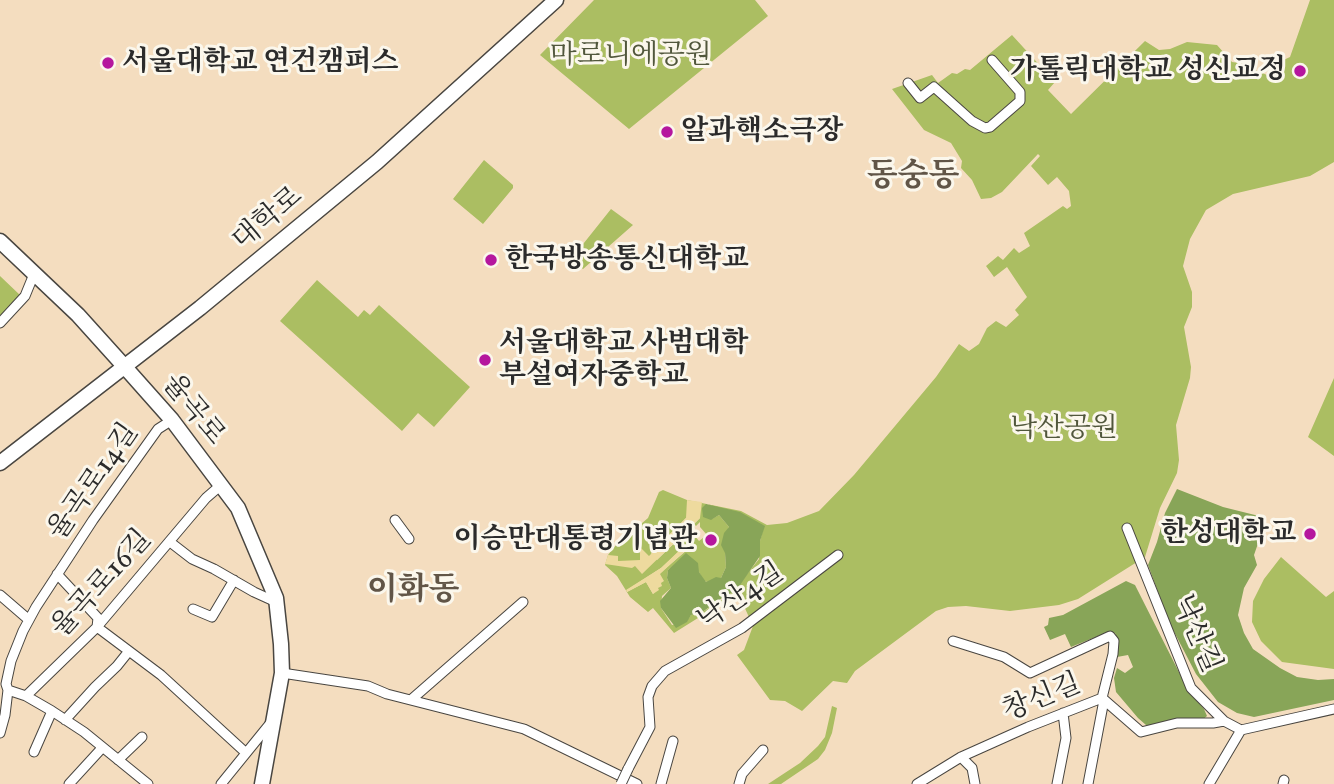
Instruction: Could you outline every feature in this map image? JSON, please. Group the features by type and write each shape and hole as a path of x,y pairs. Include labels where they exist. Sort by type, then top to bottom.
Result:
{"main road":[{"name":"대학로","path":"3,457 200,308 377,162 556,0"},
{"name":"율곡로","path":"0,241 78,315 124,366 172,420 238,508 276,602 282,673 262,784"}],"street":[{"path":"908,83 920,98 934,87 972,121 985,128 990,127 1020,101 1020,92 992,60"},
{"path":"0,323 24,296 34,274"},
{"name":"율곡로14길","path":"0,733 5,715 5,687 11,661 29,620 93,520 158,429 172,420"},
{"name":"율곡로16길","path":"26,696 97,627 206,498 221,485"},
{"path":"395,520 410,538"},
{"name":"낙산길","path":"1127,528 1191,688 1224,721 1241,730"},
{"path":"170,542 192,559 276,602"},
{"name":"낙산4길","path":"621,784 650,727 648,697 652,686 665,671 742,628 838,555"},
{"name":"율곡로14길","path":"57,575 98,618 97,627"},
{"path":"194,609 212,617 234,580"},
{"path":"0,595 29,620"},
{"path":"412,699 523,603"},
{"path":"97,627 161,676 244,752"},
{"path":"953,641 1004,657 1030,673 1110,636 1114,641 1113,654 1088,784"},
{"path":"65,720 129,651"},
{"path":"282,673 368,686 387,694 524,729 637,784"},
{"path":"5,687 52,711 118,760 136,780 148,784"},
{"name":"창신길","path":"917,784 961,757 1063,713 1103,699 1141,732 1177,723 1224,721"},
{"path":"1209,784 1241,730 1334,709"},
{"path":"34,751 52,711"},
{"path":"1057,784 1066,738 1063,713"},
{"path":"222,784 244,752 274,718"},
{"path":"118,760 142,737"},
{"path":"661,784 673,741"},
{"path":"69,784 102,748"},
{"path":"739,784 741,774 763,750"},
{"path":"961,757 972,768 975,784"}],"green space":[{"name":"마로니에공원","path":"594,0 755,0 768,16 629,129 540,55"},
{"name":"낙산공원","path":"1310,0 1334,0 1334,162 1310,176 1233,194 1206,210 1190,239 1183,266 1192,292 1192,307 1184,327 1191,367 1176,425 1179,460 1177,473 1160,508 1145,557 1078,599 1059,605 1010,611 966,606 936,611 855,671 847,683 833,681 802,711 785,701 770,700 737,655 744,650 753,626 738,593 674,633 653,608 648,612 630,597 617,576 605,565 614,547 648,518 659,492 663,490 687,500 707,504 741,511 767,525 787,523 819,511 854,475 936,377 959,344 969,351 979,344 987,328 996,321 1006,327 1019,315 1015,310 1027,297 1007,267 994,277 986,266 998,256 1003,260 1014,248 1019,253 1030,246 1024,233 1063,206 1067,209 1071,206 1069,191 1057,177 1048,185 1031,166 1040,156 1038,154 1002,192 991,198 981,199 972,180 961,168 962,161 951,143 924,130 892,89 932,75 938,83 952,73 970,70 1012,35 1055,82 1048,90 1071,114 1145,41 1159,50 1187,42 1217,45 1232,62 1254,65 1255,70 1267,75 1277,63 1290,57","holes":["707,504 764,526 759,559 732,593 701,613 691,615 686,622 672,625 661,608 662,596 671,588 667,578 668,570 679,561 691,558 707,582 721,578 726,567 724,538 729,527 719,515 708,518","686,518 700,518 694,524 696,526 700,522 700,527 707,535 699,541 691,531 695,527 693,525 657,560 651,553 667,538 658,527 668,536","684,547 687,550 659,574 661,583 653,594 646,582 627,592 661,568"]},
{"path":"484,160 513,185 513,188 483,224 453,199"},
{"path":"611,209 633,225 583,269 572,258"},
{"path":"0,276 21,296 0,319"},
{"path":"317,280 358,317 364,310 370,315 379,305 470,387 434,427 418,413 402,431 280,321"},
{"path":"1334,378 1334,456 1308,437"},
{"path":"1177,489 1223,507 1263,517 1263,529 1254,555 1257,565 1244,588 1238,615 1244,633 1253,649 1297,677 1334,679 1334,700 1254,717 1237,713 1218,702 1196,674 1170,624 1148,565 1165,513"},
{"path":"706,504 740,512 765,526 760,541 760,556 736,591 701,613 691,615 687,622 676,628 661,608 660,601 671,588 667,578 668,570 686,553 698,563 699,572 706,582 716,577 721,578 726,567 725,553 721,545 724,533 729,527 719,515 711,520 703,517 702,508"},
{"path":"1281,557 1326,597 1334,591 1334,669 1282,662 1261,641 1252,622 1253,601 1264,579"},
{"path":"1126,581 1135,585 1188,690 1204,709 1207,716 1201,721 1152,727 1138,718 1116,692 1114,678 1117,668 1125,673 1133,667 1128,655 1117,657 1118,641 1115,633 1108,632 1071,647 1065,634 1050,640 1044,627 1048,625 1049,618 1063,615"},
{"path":"832,706 837,708 832,733 818,759 781,784 768,784 800,763 818,746 825,737"}],"sand":[{"path":"687,500 702,502 700,518 642,574 635,566 632,568 605,564 608,555 618,556 618,561 640,560 640,547 649,556 667,538 657,528 668,536 686,518"},
{"path":"684,546 687,549 660,574 664,581 659,590 653,594 646,582 627,592 626,590 661,568"}],"place":[{"name":"서울대학교 연건캠퍼스","path":"108,63"},
{"name":"가톨릭대학교 성신교정","path":"1300,71"},
{"name":"알과핵소극장","path":"667,132"},
{"name":"한국방송통신대학교","path":"491,260"},
{"name":"서울대학교 사범대학 부설여자중학교","path":"485,360"},
{"name":"한성대학교","path":"1310,534"},
{"name":"이승만대통령기념관","path":"711,540"}],"district":[{"name":"동숭동","path":"913,177"},
{"name":"이화동","path":"413,591"}]}
